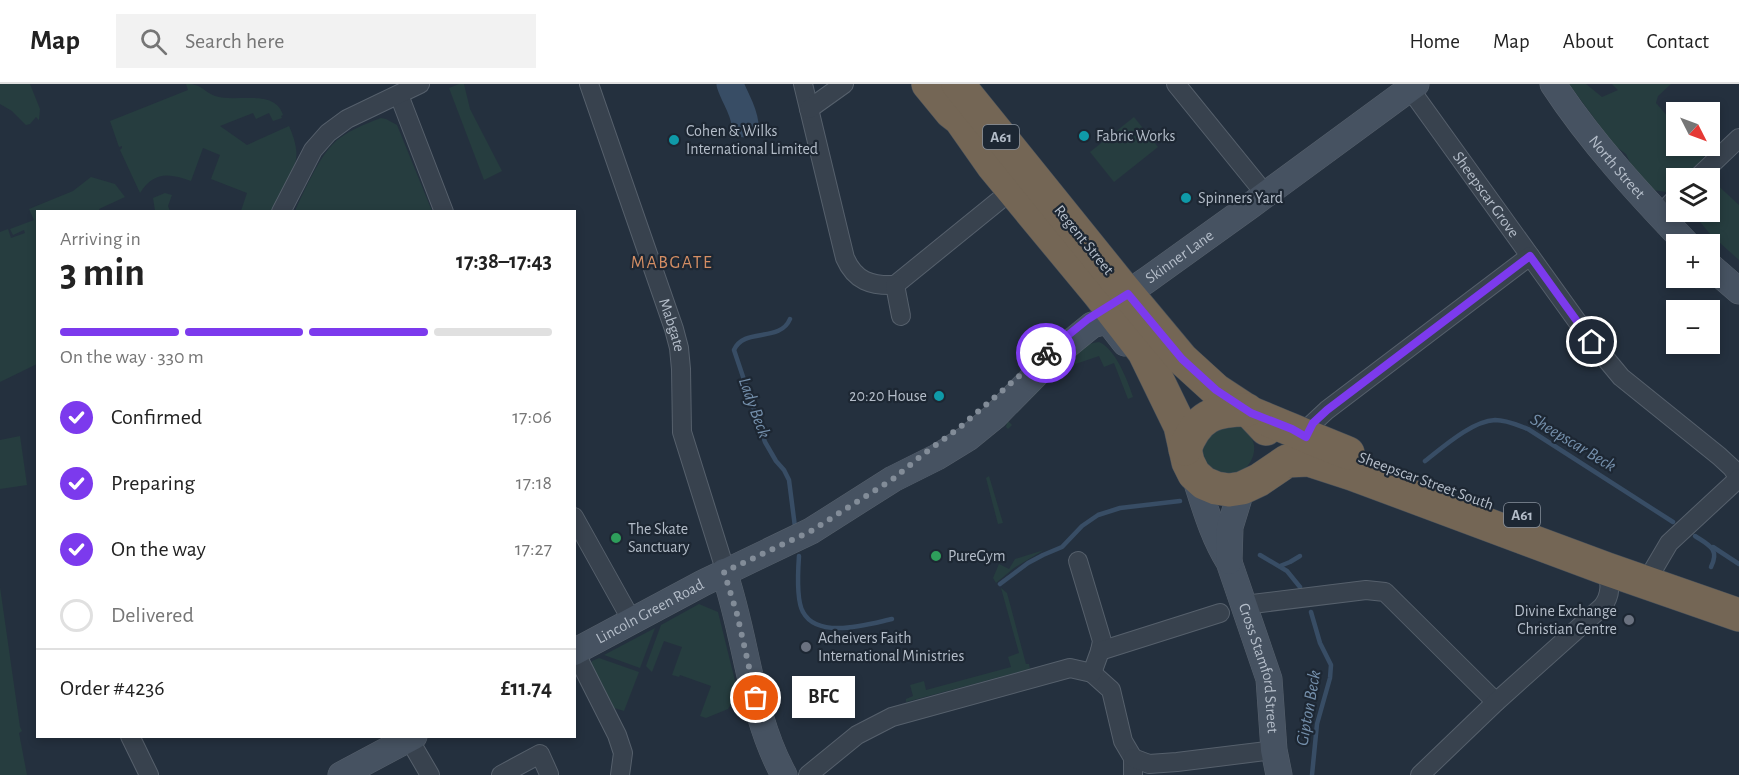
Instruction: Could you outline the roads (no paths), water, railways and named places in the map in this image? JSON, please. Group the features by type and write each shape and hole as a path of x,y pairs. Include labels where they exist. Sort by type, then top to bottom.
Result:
{"highway":[{"name":"Regent Street","path":"928,84 951,112 960,119 993,166 1017,176"},
{"name":"Regent Street","path":"958,84 1017,176 1144,352 1187,450"},
{"name":"Regent Street","path":"1113,307 1182,359 1216,390 1249,411"},
{"path":"1225,410 1249,411 1268,432 1272,457 1255,480 1229,490 1204,483 1187,450 1190,437 1205,418 1225,410"},
{"name":"Sheepscar Street South","path":"1249,411 1306,437 1652,573 1739,615"},
{"name":"Sheepscar Street South","path":"1255,480 1287,461 1309,460 1607,568 1652,573 1739,594"}],"street":[{"path":"282,210 312,150 328,133 346,119 420,84"},
{"name":"Mabgate","path":"589,84 674,329 681,369 681,432 724,572"},
{"path":"803,84 844,258 858,278 879,285 895,285 1017,176"},
{"path":"809,109 844,84"},
{"path":"940,84 957,106 960,119"},
{"path":"1176,84 1266,195"},
{"name":"North Street","path":"1553,84 1597,145 1677,234"},
{"name":"Skinner Lane","path":"724,572 811,531 893,479 959,428 1083,323 1113,307 1413,86"},
{"name":"Sheepscar Grove","path":"1413,86 1530,256 1592,342 1621,377 1719,456 1739,478"},
{"path":"397,95 443,210"},
{"path":"1708,168 1739,138"},
{"path":"1659,215 1666,208"},
{"path":"1306,437 1313,423 1327,410 1530,256"},
{"path":"1720,275 1739,291"},
{"path":"1720,278 1739,300"},
{"path":"895,285 901,316"},
{"name":"Cross Stamford Street","path":"1187,450 1213,530 1229,562 1269,679 1274,750 1280,775"},
{"path":"1652,573 1669,543 1739,478"},
{"name":"Cross Stamford Street","path":"1229,562 1230,527 1255,480"},
{"path":"576,521 632,621"},
{"path":"1077,561 1102,641 1092,673"},
{"path":"1420,775 1496,702 1602,607 1608,600 1610,582 1607,568"},
{"path":"724,572 737,614 760,711 773,754 784,775"},
{"name":"Lincoln Green Road","path":"576,651 724,572"},
{"path":"1244,605 1366,590 1385,592 1496,702"},
{"path":"1100,651 1220,613"},
{"path":"576,654 617,735 622,753 620,775"},
{"path":"808,775 857,735 892,717 1070,668 1092,673 1111,690 1123,741 1133,766 1149,764 1177,769 1274,750"},
{"path":"131,738 149,775"},
{"path":"341,775 411,738 430,775"},
{"path":"501,775 540,754 549,774"}],"waterway":[{"name":"Lady Beck","path":"730,84 743,113 745,124"},
{"name":"Lady Beck","path":"790,319 778,331 746,339 734,350 765,442 789,480 795,527"},
{"name":"Sheepscar Beck","path":"1425,461 1477,425 1495,420 1508,422 1528,429 1673,522"},
{"name":"Lady Beck","path":"1000,584 1028,563 1062,547 1082,526 1098,515 1120,508 1180,501"},
{"name":"Sheepscar Beck","path":"1695,536 1712,548 1714,556 1711,567"},
{"path":"1713,547 1739,564"},
{"name":"Sheepscar Beck","path":"1260,555 1287,571 1300,587"},
{"name":"Lady Beck","path":"799,556 799,600 803,612 810,621 820,626 844,628 892,619"},
{"name":"Sheepscar Beck","path":"1280,566 1300,556"},
{"name":"Gipton Beck","path":"1311,612 1320,643 1331,665 1330,678 1317,724 1312,775"}],"place":[{"name":"Fabric Works","path":"1084,136"},
{"name":"Cohen & Wilks International Limited","path":"674,140"},
{"name":"Spinners Yard","path":"1186,198"},
{"name":"20:20 House","path":"939,396"},
{"name":"The Skate Sanctuary","path":"616,538"},
{"name":"PureGym","path":"936,556"},
{"name":"Divine Exchange Christian Centre","path":"1629,620"},
{"name":"Acheivers Faith International Ministries","path":"806,647"},
{"name":"BFC","path":"756,698"}],"district":[{"name":"MABGATE","path":"672,263"}]}
